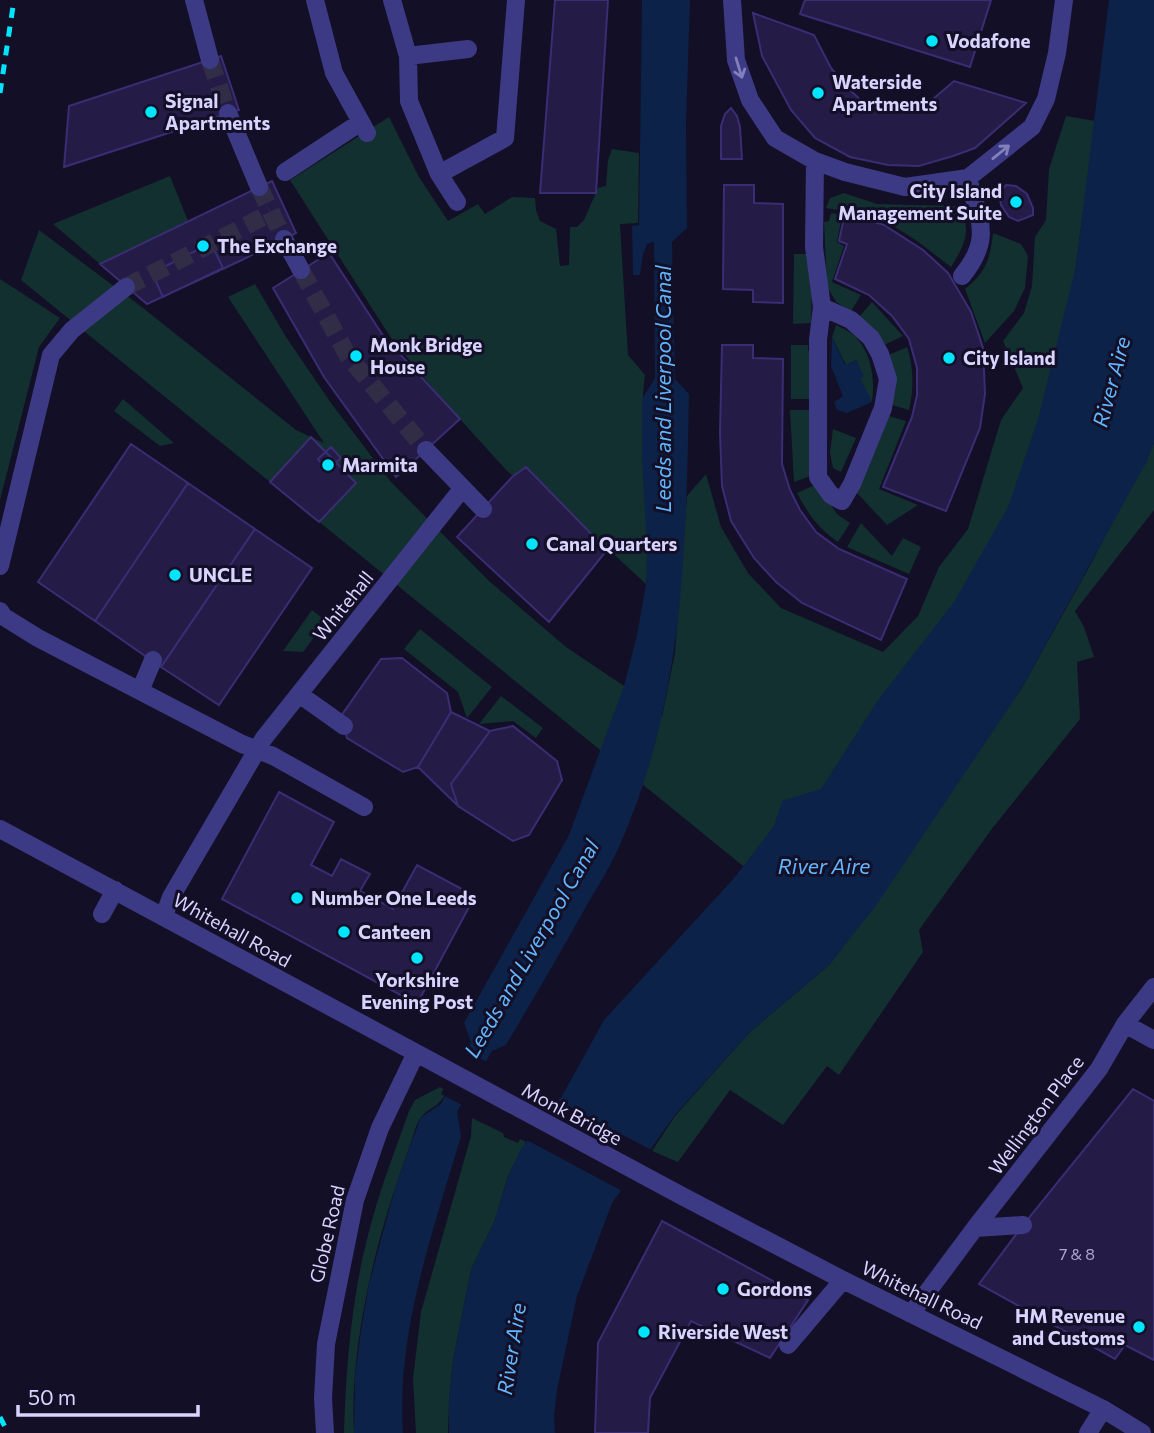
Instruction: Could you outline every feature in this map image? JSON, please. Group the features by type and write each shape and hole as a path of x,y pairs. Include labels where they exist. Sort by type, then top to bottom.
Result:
{"street":[{"path":"194,0 210,60"},
{"path":"285,172 364,127 334,73 315,0"},
{"path":"392,0 408,55 410,101 439,174 457,202"},
{"path":"439,174 505,138 516,0"},
{"path":"732,0 736,60 750,100 775,138 815,161 845,172 905,187 968,178 1032,127 1046,99 1057,53 1064,0"},
{"path":"408,55 468,49"},
{"path":"228,113 259,187"},
{"path":"815,161 814,247 822,307 818,340 818,477 831,495 842,501 852,484 883,408 888,379 880,354 871,338 851,320 822,307"},
{"path":"962,276 971,264 983,235 968,178"},
{"path":"284,239 301,270"},
{"path":"0,566 51,355 72,330 126,286"},
{"path":"426,450 483,509"},
{"name":"Whitehall","path":"164,916 171,897 257,750 462,489"},
{"path":"0,611 4,617 38,638 242,744 273,756 365,807"},
{"path":"140,691 153,660"},
{"path":"299,694 344,726"},
{"name":"Whitehall Road","path":"0,829 443,1068"},
{"path":"102,914 115,890"},
{"name":"Wellington Place","path":"911,1314 1099,1069 1125,1024 1154,987"},
{"path":"1125,1024 1154,1040"},
{"name":"Globe Road","path":"325,1433 323,1398 326,1344 355,1200 380,1128 415,1055"},
{"name":"Monk Bridge","path":"443,1068 682,1196"},
{"name":"Whitehall Road","path":"682,1196 843,1280 1103,1409 1142,1433"},
{"path":"975,1228 1023,1225"},
{"path":"788,1345 843,1280"},
{"path":"1088,1433 1103,1409"}],"green space":[{"path":"1066,116 1095,121 1020,691 1154,443 1154,510 1075,611 1084,627 1094,657 1077,662 1080,719 991,830 919,930 923,952 839,1075 827,1066 783,1125 730,1090 678,1162 652,1151 675,1116 750,1032 829,965 843,947 21,280 39,230 143,308 296,430 324,443 228,297 255,284 286,337 331,403 391,482 488,580 566,647 624,686 662,717 675,653 687,496 706,474 721,527 748,573 781,608 883,652 918,616 939,567 968,529 1001,420 1023,388 1003,341 1024,313 1032,286 1035,237 1046,220 1049,169"},
{"path":"389,117 419,177 448,221 478,204 485,214 512,197 535,198 540,221 556,229 560,266 569,265 570,227 577,227 584,220 598,188 606,186 608,160 612,149 639,153 638,223 620,224 628,355 645,375 643,418 651,547 646,584 596,538 507,471 440,397 391,338 290,180"},
{"path":"170,176 188,221 100,264 53,224"},
{"path":"844,193 877,204 957,206 966,230 960,252 951,267 879,217 826,208 830,198"},
{"path":"831,213 842,215 837,242 844,246 832,282 861,295 851,311 836,302 827,287 824,222 829,221"},
{"path":"993,233 1021,244 1028,256 1025,288 1014,311 985,343 965,289 986,265"},
{"path":"794,254 807,254 812,285 811,323 793,324"},
{"path":"0,279 60,318 39,347 0,500"},
{"path":"872,302 903,336 884,345 859,317"},
{"path":"836,325 856,337 866,352 872,376 872,402 859,378 863,376 856,360 846,365 832,337"},
{"path":"791,345 808,345 808,351 813,351 812,399 791,399"},
{"path":"907,347 912,378 909,410 892,405 889,355"},
{"path":"123,399 174,443 160,446 114,411"},
{"path":"790,410 812,410 813,475 794,482"},
{"path":"889,416 906,421 879,489 918,505 887,525 856,492"},
{"path":"833,429 856,438 841,472 833,468 830,453"},
{"path":"817,484 837,514 850,523 838,542 814,520 797,493"},
{"path":"861,523 892,556 903,538 921,547 909,574 847,547"},
{"path":"312,610 326,621 303,652 283,651"},
{"path":"420,629 492,687 467,718 458,692 404,649"},
{"path":"501,696 543,728 536,738 513,721 479,724"},
{"path":"440,1087 447,1091 438,1104 421,1117 415,1129 376,1254 367,1290 356,1363 354,1433 344,1433 351,1328 371,1224 409,1111 415,1100"},
{"path":"472,1118 503,1133 504,1137 518,1143 520,1139 526,1142 508,1176 495,1220 471,1270 453,1361 448,1433 416,1433 413,1378 421,1312 471,1136"}],"water":[{"name":"Leeds and Liverpool Canal","path":"642,0 690,0 686,124 687,228 672,242 675,379 689,394 688,453 683,568 669,681 641,792 619,847 506,1045 492,1051 457,1112 461,1136 428,1246 411,1320 402,1395 403,1433 354,1433 355,1376 369,1284 397,1181 421,1117 441,1104 471,1042 464,1023 569,835 624,686 637,635 646,584 647,551 642,399 655,378 654,242 647,244 640,275 633,275 632,226 639,225"},
{"name":"River Aire","path":"1109,0 1154,0 1154,443 1147,461 1020,691 875,907 829,965 750,1032 675,1115 612,1203 577,1296 557,1390 555,1433 449,1433 453,1361 471,1270 495,1220 508,1176 521,1149 562,1096 604,1020 735,877 774,826 782,801 821,789 878,700 954,602 1008,507 1038,419 1076,266"},
{"path":"832,337 845,365 856,360 864,376 860,378 872,402 847,413 837,410 834,402 843,396 831,366"}],"pier":[{"path":"463,1050 489,1063 464,1106 441,1094"},
{"path":"555,1099 653,1151 624,1192 525,1139"}],"building":[{"path":"555,0 608,0 596,193 540,193"},
{"name":"Vodafone","path":"805,0 991,0 970,67 800,14"},
{"name":"Waterside Apartments","path":"753,13 814,35 831,68 867,106 889,110 912,106 933,99 954,81 1026,103 975,148 953,156 919,166 888,165 850,157 815,138 791,110 762,56"},
{"name":"Signal Apartments","path":"221,56 239,110 64,167 69,106"},
{"path":"731,108 740,127 742,159 721,159 721,126 725,114"},
{"name":"The Exchange","path":"272,181 296,233 242,260 147,304 100,264"},
{"path":"724,185 754,185 754,203 783,204 783,303 753,302 753,290 723,289"},
{"name":"City Island Management Suite","path":"1006,185 1016,186 1027,194 1033,215 1018,221 1009,217 1001,205 999,193"},
{"name":"City Island","path":"845,213 884,225 923,250 948,273 971,312 983,348 985,394 980,428 946,511 883,487 912,417 917,395 917,368 909,339 892,316 869,295 835,279 847,244 839,241"},
{"path":"211,243 223,268 163,297 152,273"},
{"name":"Monk Bridge House","path":"329,253 384,337 460,419 396,477 324,377 273,288"},
{"path":"722,345 753,345 753,358 783,359 782,464 800,510 816,532 839,549 907,579 881,640 802,603 776,582 754,558 731,521 722,486"},
{"path":"311,437 356,483 319,522 270,482"},
{"name":"UNCLE","path":"131,444 188,483 95,621 38,582"},
{"name":"Marmita","path":"331,447 341,458 327,471 318,459"},
{"name":"Canal Quarters","path":"526,467 607,550 549,622 457,537 512,477"},
{"name":"UNCLE","path":"188,483 255,529 161,667 95,621"},
{"name":"UNCLE","path":"255,529 312,568 219,705 161,667"},
{"path":"402,658 447,693 451,712 418,767 403,772 347,738 341,716 381,659"},
{"path":"451,712 490,731 451,784 458,806 418,767"},
{"path":"513,726 557,761 562,780 529,835 513,841 458,806 451,784 490,731"},
{"name":"Number One Leeds","path":"279,792 334,822 311,865 332,876 341,859 370,874 360,891 393,909 417,865 475,896 417,1004 222,899"},
{"path":"1133,1089 1154,1101 1154,1360 1125,1345 1115,1359 979,1284"},
{"name":"Riverside West","path":"662,1221 808,1300 770,1358 691,1321 650,1398 648,1433 595,1433 598,1343"}],"tunnel":[{"path":"210,60 228,113"},
{"path":"259,187 284,239"},
{"path":"126,287 271,213"},
{"path":"301,270 348,356 426,450"}],"railway":[{"path":"0,93 14,0"},
{"path":"0,1417 8,1433"}],"place":[{"name":"Vodafone","path":"932,41"},
{"name":"Waterside Apartments","path":"818,93"},
{"name":"Signal Apartments","path":"151,112"},
{"name":"City Island Management Suite","path":"1016,202"},
{"name":"The Exchange","path":"203,246"},
{"name":"Monk Bridge House","path":"356,356"},
{"name":"City Island","path":"949,358"},
{"name":"Marmita","path":"328,465"},
{"name":"Canal Quarters","path":"532,544"},
{"name":"UNCLE","path":"175,575"},
{"name":"Number One Leeds","path":"297,898"},
{"name":"Canteen","path":"344,932"},
{"name":"Yorkshire Evening Post","path":"417,958"},
{"name":"Gordons","path":"723,1289"},
{"name":"HM Revenue and Customs","path":"1139,1327"},
{"name":"Riverside West","path":"644,1332"}]}
